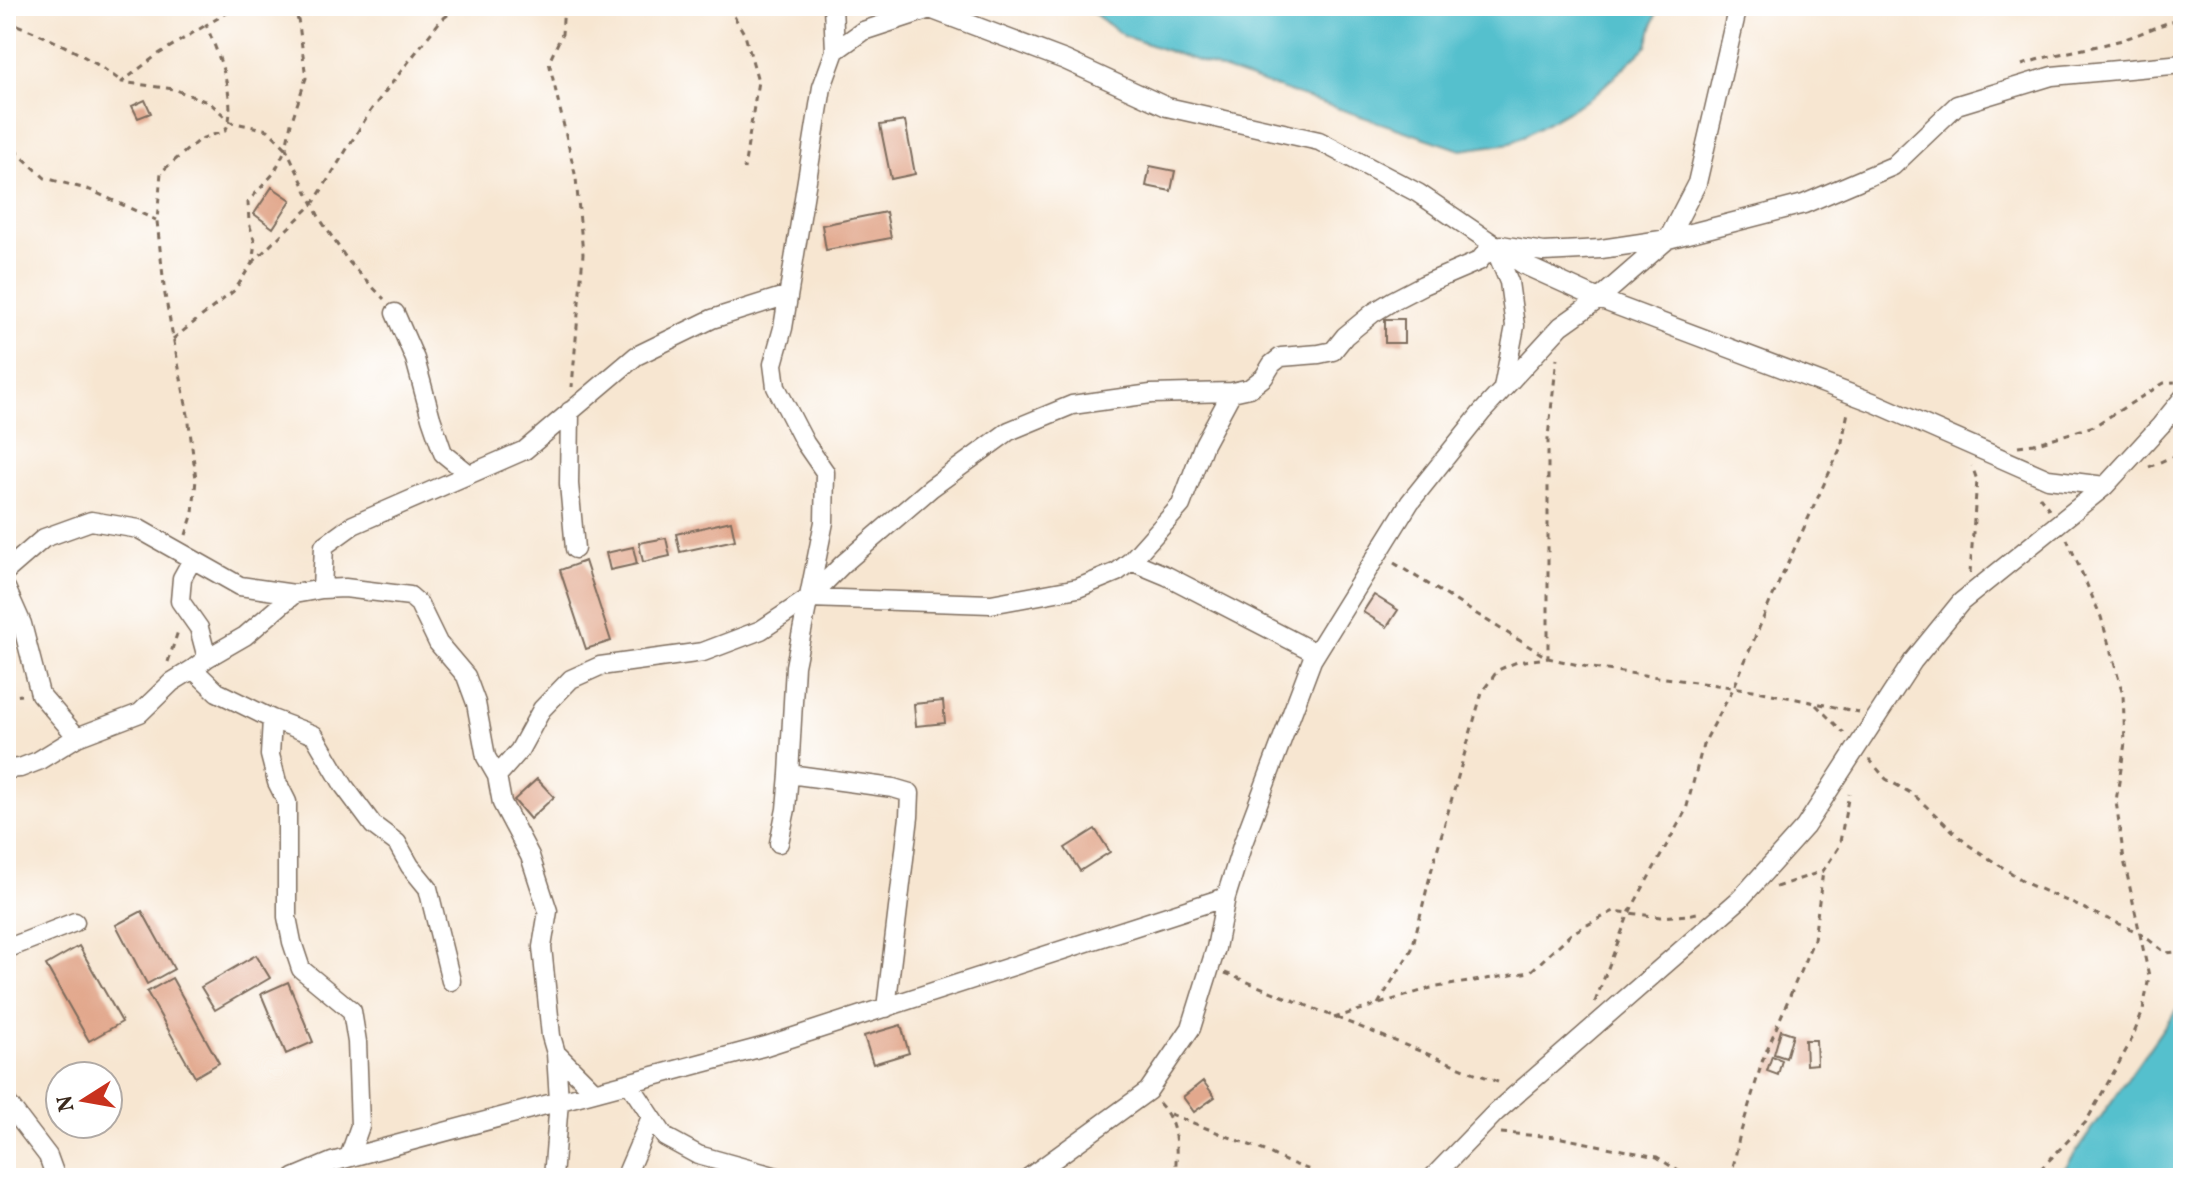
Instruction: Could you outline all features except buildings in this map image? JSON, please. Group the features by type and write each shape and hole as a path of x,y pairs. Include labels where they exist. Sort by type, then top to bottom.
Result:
{"street":[{"path":"779,843 786,809 795,666 824,522 825,472 805,443 776,387 773,364 783,328 822,87 835,51 833,6"},
{"path":"1028,1178 1148,1091 1191,1028 1216,948 1226,897 1243,843 1312,660 1410,502 1503,389 1561,326 1599,299 1668,239 1697,183 1738,6"},
{"path":"835,51 863,31 923,8 1065,60 1167,107 1319,141 1418,193 1524,265 1599,299 1851,394 2048,479 2105,486"},
{"path":"1493,244 1544,252 1601,249 1668,239 1804,204 1893,166 1957,105 2052,76 2183,64"},
{"path":"1493,244 1509,282 1515,326 1503,389"},
{"path":"497,776 519,751 542,709 571,679 600,666 703,652 761,630 809,598 843,564 931,488 1009,431 1072,405 1151,394 1232,392 1250,388 1281,357 1333,351 1345,336 1373,313 1423,285 1479,261 1493,244"},
{"path":"322,589 324,546 353,525 525,450 636,356 712,319 788,295"},
{"path":"395,313 415,359 443,453 469,474"},
{"path":"809,598 991,604 1078,588 1117,572 1131,561 1181,505 1204,444 1232,392"},
{"path":"1432,1178 1520,1091 1740,899 1805,827 1913,661 1968,597 2105,486 2183,398"},
{"path":"570,411 569,484 575,549"},
{"path":"6,571 44,538 91,521 139,529 240,586 294,594 345,588 410,596 419,604 438,643 466,676 476,703 486,757 497,776 502,803 530,856 548,911 542,947 559,1101 553,1178"},
{"path":"186,557 180,601 199,628 200,663 217,692 314,735 344,786 373,825 397,843 428,888 451,981"},
{"path":"1131,561 1167,576 1316,653"},
{"path":"6,588 22,624 40,694 77,737"},
{"path":"6,769 20,768 38,761 77,737 140,713 172,682 245,636 294,594"},
{"path":"272,719 270,755 277,782 287,802 287,917 292,942 301,969 352,1011 357,1042 360,1126 349,1157"},
{"path":"789,774 910,793 886,1008"},
{"path":"294,1178 349,1157 766,1046 1226,897"},
{"path":"6,949 75,922"},
{"path":"556,1053 594,1091"},
{"path":"629,1083 665,1137 698,1155 781,1178"},
{"path":"6,1101 48,1156 56,1178"},
{"path":"625,1178 651,1117"}],"path":[{"path":"122,82 157,55 239,6"},
{"path":"252,263 255,243 249,223 248,202 274,173 286,148 306,78 294,6"},
{"path":"173,339 235,290 252,263 313,204 371,110 441,20 460,6"},
{"path":"564,6 562,34 549,62 576,178 583,254 570,411"},
{"path":"728,6 745,35 758,81 744,169"},
{"path":"2012,69 2046,56 2120,41 2162,23 2183,19"},
{"path":"6,21 76,52 102,66 122,82 173,89 210,103 231,122 268,130 286,148 320,219 348,261 395,313"},
{"path":"186,557 196,479 188,415 165,295 157,221 161,172 200,139 225,131 231,122 223,63 206,25"},
{"path":"6,142 45,178 90,190 157,221"},
{"path":"1548,658 1548,437 1557,358"},
{"path":"1984,451 2034,444 2094,426 2164,383 2183,381"},
{"path":"1591,1011 1629,913 1686,810 1703,745 1734,687 1841,447 1851,394"},
{"path":"1963,442 1977,480 1968,597"},
{"path":"2032,1178 2086,1122 2130,1043 2143,1011 2149,976 2124,860 2116,801 2125,743 2123,694 2101,617 2059,522 2033,489"},
{"path":"1377,553 1548,658 1592,668 1734,687 1878,716"},
{"path":"157,696 178,632"},
{"path":"1378,1004 1412,949 1482,692 1498,670 1517,662 1548,658"},
{"path":"1813,702 1886,779 1914,795 1967,844 2028,884 2140,933 2166,953 2183,951"},
{"path":"1731,1178 1739,1138 1763,1059 1814,939 1823,871 1839,847 1850,791"},
{"path":"1767,890 1823,871"},
{"path":"1334,1018 1431,988 1530,972 1572,933 1614,911 1660,917 1701,911"},
{"path":"1210,967 1520,1091"},
{"path":"1148,1091 1170,1114 1310,1170 1320,1178"},
{"path":"1170,1114 1177,1148 1175,1178"},
{"path":"1477,1131 1557,1137 1657,1157 1689,1178"}],"water":[{"path":"1084,6 1658,6 1647,46 1592,97 1511,143 1461,150 1124,36"},
{"path":"2183,1000 2183,1178 2057,1178 2067,1165"}]}
